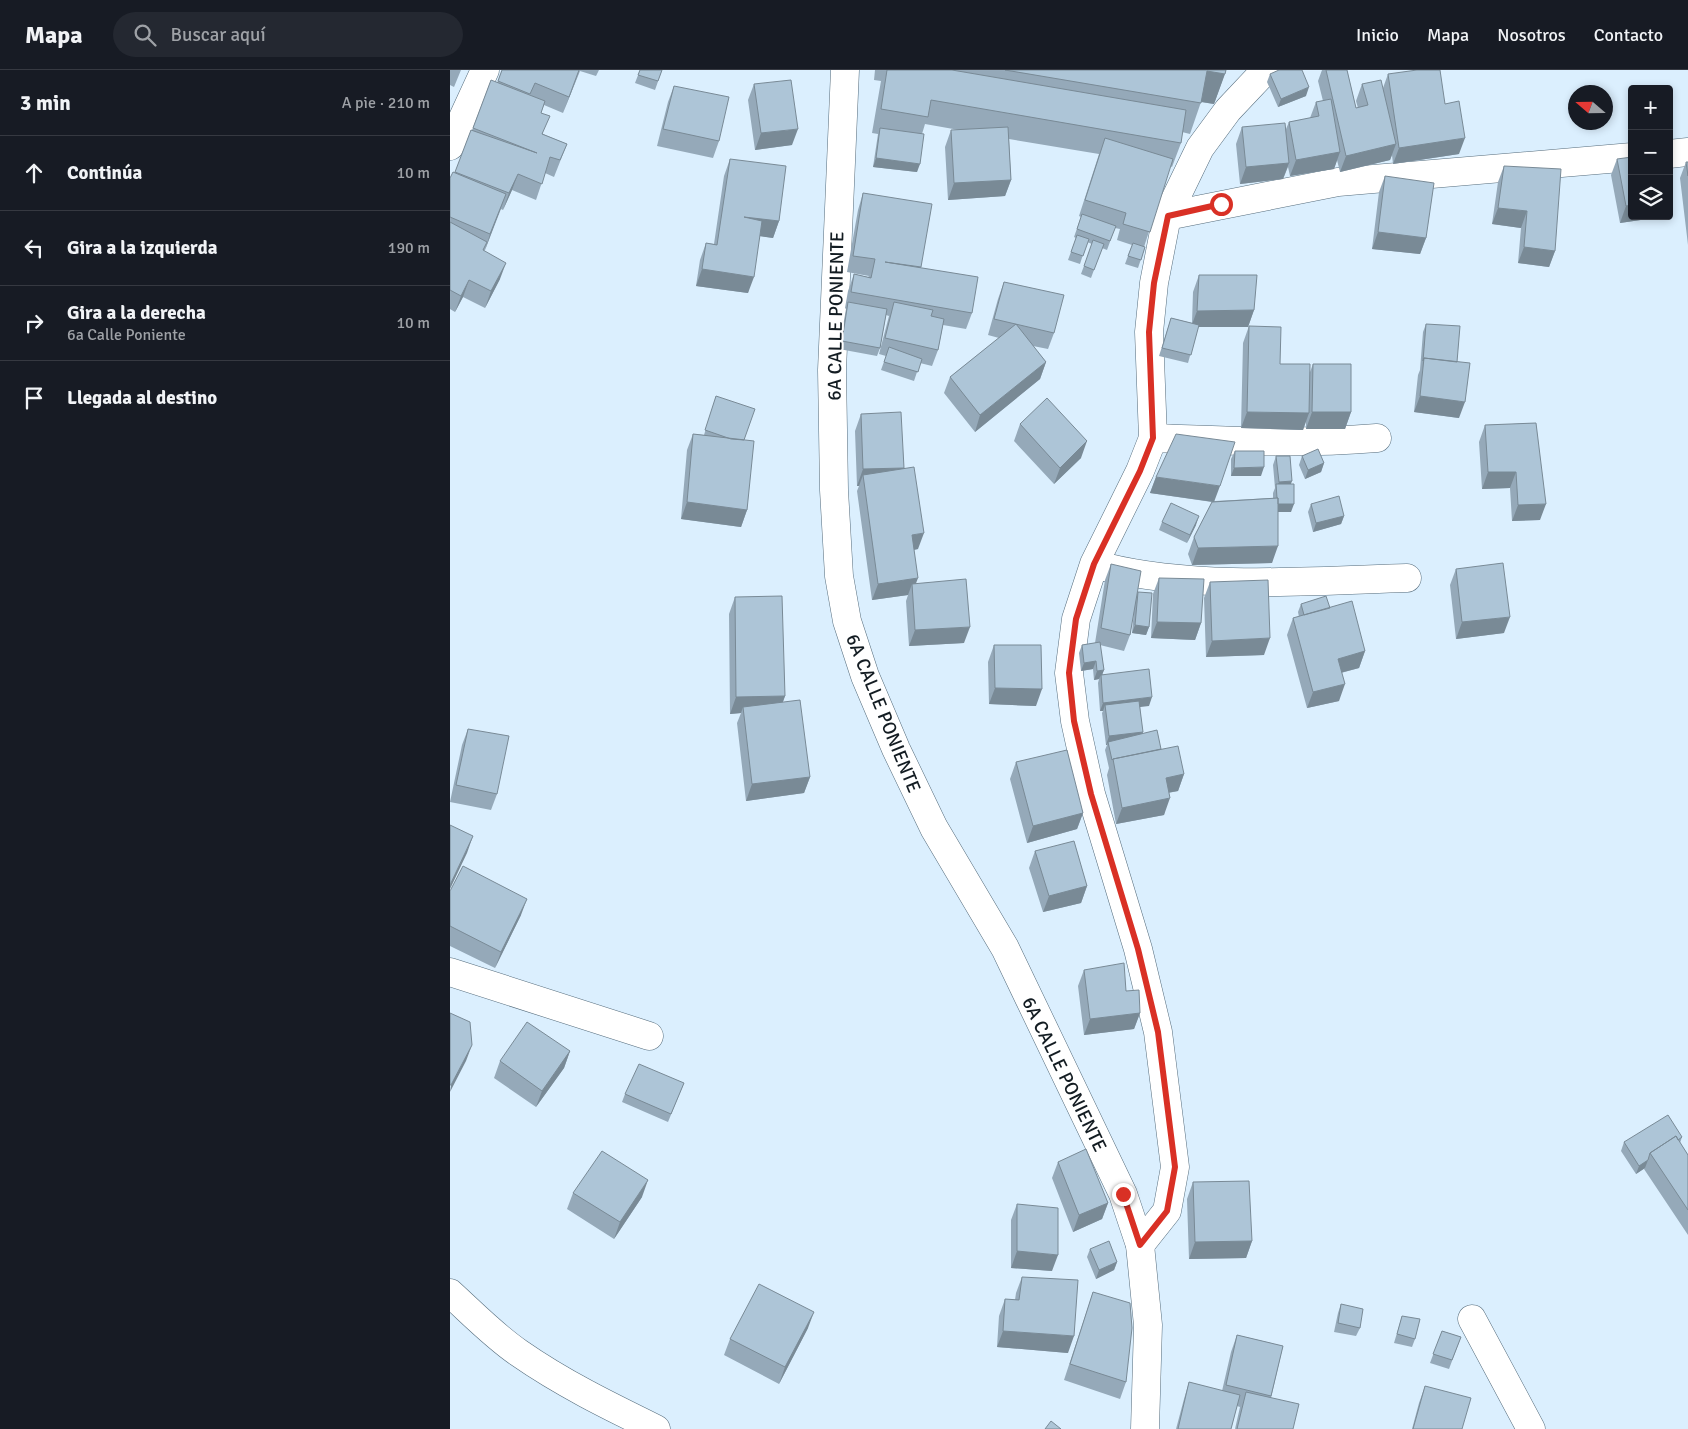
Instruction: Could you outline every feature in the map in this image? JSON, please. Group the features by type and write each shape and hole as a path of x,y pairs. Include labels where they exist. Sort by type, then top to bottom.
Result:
{"street":[{"path":"450,146 484,70"},
{"name":"6A CALLE PONIENTE","path":"845,70 832,370 834,490 839,576 847,621 865,676 896,749 934,828 1005,948 1123,1194 1140,1245 1148,1325 1145,1429"},
{"path":"1140,1245 1167,1211 1175,1167 1158,1032 1138,949 1091,794 1074,721 1069,673 1076,619 1094,564 1140,471 1153,438 1149,332 1156,274 1168,216 1200,148 1233,104 1262,74 1272,70"},
{"path":"1673,154 1688,152"},
{"path":"1168,216 1338,182 1628,157"},
{"path":"1153,438 1243,442 1308,442 1377,438"},
{"path":"1094,564 1168,578 1266,582 1407,578"},
{"path":"450,972 649,1036"},
{"path":"450,1292 517,1352 550,1374 592,1398 656,1429"},
{"path":"1472,1319 1531,1429"}],"building":[{"path":"502,70 579,70 569,97 535,83 530,94 498,81"},
{"path":"640,70 662,70 658,81 638,75"},
{"path":"887,70 952,70 1186,110 1181,143 931,100 928,117 881,109"},
{"path":"1005,70 1226,70 1225,74 1207,71 1201,103"},
{"path":"1279,70 1302,70 1309,87 1281,99 1270,74"},
{"path":"1326,70 1347,70 1356,108 1368,105 1362,84 1381,80 1396,144 1346,156"},
{"path":"1417,70 1440,70 1445,104 1459,101 1465,138 1399,148 1388,74"},
{"path":"491,80 545,101 541,113 550,116 542,134 567,144 560,160 550,157 542,184 518,174 509,193 455,172 471,130 537,153 473,128"},
{"path":"791,80 798,129 761,133 754,84"},
{"path":"674,86 729,97 719,141 663,129"},
{"path":"1331,99 1340,152 1296,160 1289,122 1319,116 1316,102"},
{"path":"1285,123 1289,163 1246,167 1242,127"},
{"path":"1008,127 1011,180 954,183 951,130"},
{"path":"880,128 924,134 920,164 876,158"},
{"path":"1105,138 1173,159 1150,232 1123,224 1126,213 1085,200"},
{"path":"1628,158 1628,206 1626,206 1617,159"},
{"path":"730,159 786,166 779,221 744,217 762,221 754,277 702,269 706,243 717,245"},
{"path":"1504,166 1561,169 1555,251 1524,247 1527,211 1498,208"},
{"path":"453,172 506,194 490,234 450,217 450,178"},
{"path":"1385,176 1434,183 1426,238 1378,232"},
{"path":"863,193 932,204 921,267 885,262 978,277 972,313 851,292 854,274 871,278 875,259 853,256"},
{"path":"1082,214 1116,226 1110,241 1077,229"},
{"path":"450,222 487,242 483,250 506,263 491,291 469,280 461,296 450,290"},
{"path":"1077,235 1089,239 1083,256 1071,252"},
{"path":"1093,240 1104,244 1094,270 1084,266"},
{"path":"1133,243 1145,247 1141,260 1128,256"},
{"path":"1199,275 1257,275 1254,310 1197,311"},
{"path":"1004,282 1064,295 1054,333 994,319"},
{"path":"848,302 887,309 880,348 842,341"},
{"path":"894,302 933,310 931,316 944,319 938,350 885,338"},
{"path":"1171,318 1199,325 1191,355 1162,348"},
{"path":"1016,324 1046,362 980,415 950,377"},
{"path":"1426,324 1460,326 1457,362 1424,358 1423,361"},
{"path":"1249,326 1281,327 1280,364 1310,364 1309,413 1247,412"},
{"path":"889,347 922,359 918,372 884,362"},
{"path":"1424,358 1470,363 1465,402 1420,396"},
{"path":"1313,364 1351,364 1351,412 1312,412"},
{"path":"716,396 755,409 744,440 731,439 705,430"},
{"path":"1047,398 1087,441 1060,468 1020,424"},
{"path":"901,412 904,468 863,469 861,414"},
{"path":"1536,423 1546,504 1518,505 1516,472 1488,472 1485,425"},
{"path":"693,434 754,441 747,510 687,502"},
{"path":"1176,434 1235,442 1220,486 1156,477"},
{"path":"1318,449 1324,463 1308,470 1302,456"},
{"path":"1235,451 1264,451 1264,467 1234,468"},
{"path":"1276,456 1290,456 1292,481 1279,482"},
{"path":"914,467 924,533 912,535 918,578 878,584 863,475"},
{"path":"1276,484 1294,484 1294,504 1278,504"},
{"path":"1339,496 1344,516 1316,523 1311,504"},
{"path":"1278,498 1278,546 1198,548 1194,537 1212,502"},
{"path":"1171,503 1199,516 1190,535 1162,522"},
{"path":"1503,563 1510,617 1462,622 1456,569"},
{"path":"1111,564 1141,571 1130,635 1101,628"},
{"path":"1159,578 1204,579 1201,623 1157,622"},
{"path":"966,579 970,627 915,630 912,584"},
{"path":"1268,580 1270,638 1212,641 1210,582"},
{"path":"1138,592 1152,593 1149,627 1135,625"},
{"path":"782,596 785,696 736,697 735,597"},
{"path":"1326,596 1330,608 1304,615 1301,604"},
{"path":"1352,601 1365,651 1338,659 1345,684 1313,692 1293,618"},
{"path":"1100,642 1104,670 1097,671 1096,661 1084,663 1082,645"},
{"path":"994,645 1041,645 1042,689 995,688"},
{"path":"1149,669 1152,697 1103,703 1101,675"},
{"path":"800,700 810,777 752,784 743,707"},
{"path":"1139,701 1143,732 1109,736 1105,705"},
{"path":"468,729 509,736 497,794 456,785"},
{"path":"1157,730 1161,749 1112,760 1108,742"},
{"path":"1178,746 1184,774 1166,778 1170,798 1122,808 1113,759"},
{"path":"1067,750 1083,813 1033,826 1016,762"},
{"path":"450,825 473,836 450,885"},
{"path":"1074,841 1087,886 1049,896 1035,851"},
{"path":"463,866 527,899 501,952 450,926 450,891"},
{"path":"1124,963 1126,991 1139,990 1140,1013 1090,1019 1084,970"},
{"path":"450,1013 470,1022 472,1045 451,1085 450,1085"},
{"path":"527,1022 570,1051 542,1091 500,1061"},
{"path":"639,1064 684,1083 671,1114 625,1094"},
{"path":"1668,1115 1682,1137 1678,1140 1676,1136 1650,1153 1648,1160 1639,1166 1624,1142"},
{"path":"1676,1136 1688,1155 1688,1210 1650,1153"},
{"path":"1086,1149 1108,1203 1079,1215 1058,1162"},
{"path":"602,1151 648,1180 620,1222 573,1193"},
{"path":"1249,1181 1252,1241 1195,1242 1193,1182"},
{"path":"1017,1204 1058,1208 1058,1255 1017,1251"},
{"path":"1109,1241 1117,1262 1099,1270 1090,1249"},
{"path":"1022,1277 1078,1280 1074,1336 1003,1331 1005,1299 1019,1300"},
{"path":"759,1284 814,1312 785,1367 730,1339"},
{"path":"1093,1292 1130,1303 1132,1328 1126,1382 1070,1364"},
{"path":"1341,1304 1363,1309 1360,1328 1338,1323"},
{"path":"1402,1316 1420,1319 1415,1339 1397,1334"},
{"path":"1442,1331 1461,1337 1452,1360 1433,1354"},
{"path":"1237,1335 1283,1346 1271,1396 1226,1385"},
{"path":"1189,1382 1240,1395 1231,1429 1178,1429"},
{"path":"1425,1386 1471,1398 1462,1429 1413,1429"},
{"path":"1246,1392 1299,1404 1293,1429 1237,1429"},
{"path":"1051,1421 1061,1429 1045,1429"}],"route":[{"path":"1123,1194 1140,1245 1167,1211 1175,1167 1158,1032 1138,949 1091,794 1074,721 1069,673 1076,619 1094,564 1140,471 1153,438 1149,332 1161,238 1168,216 1221,204"}]}
